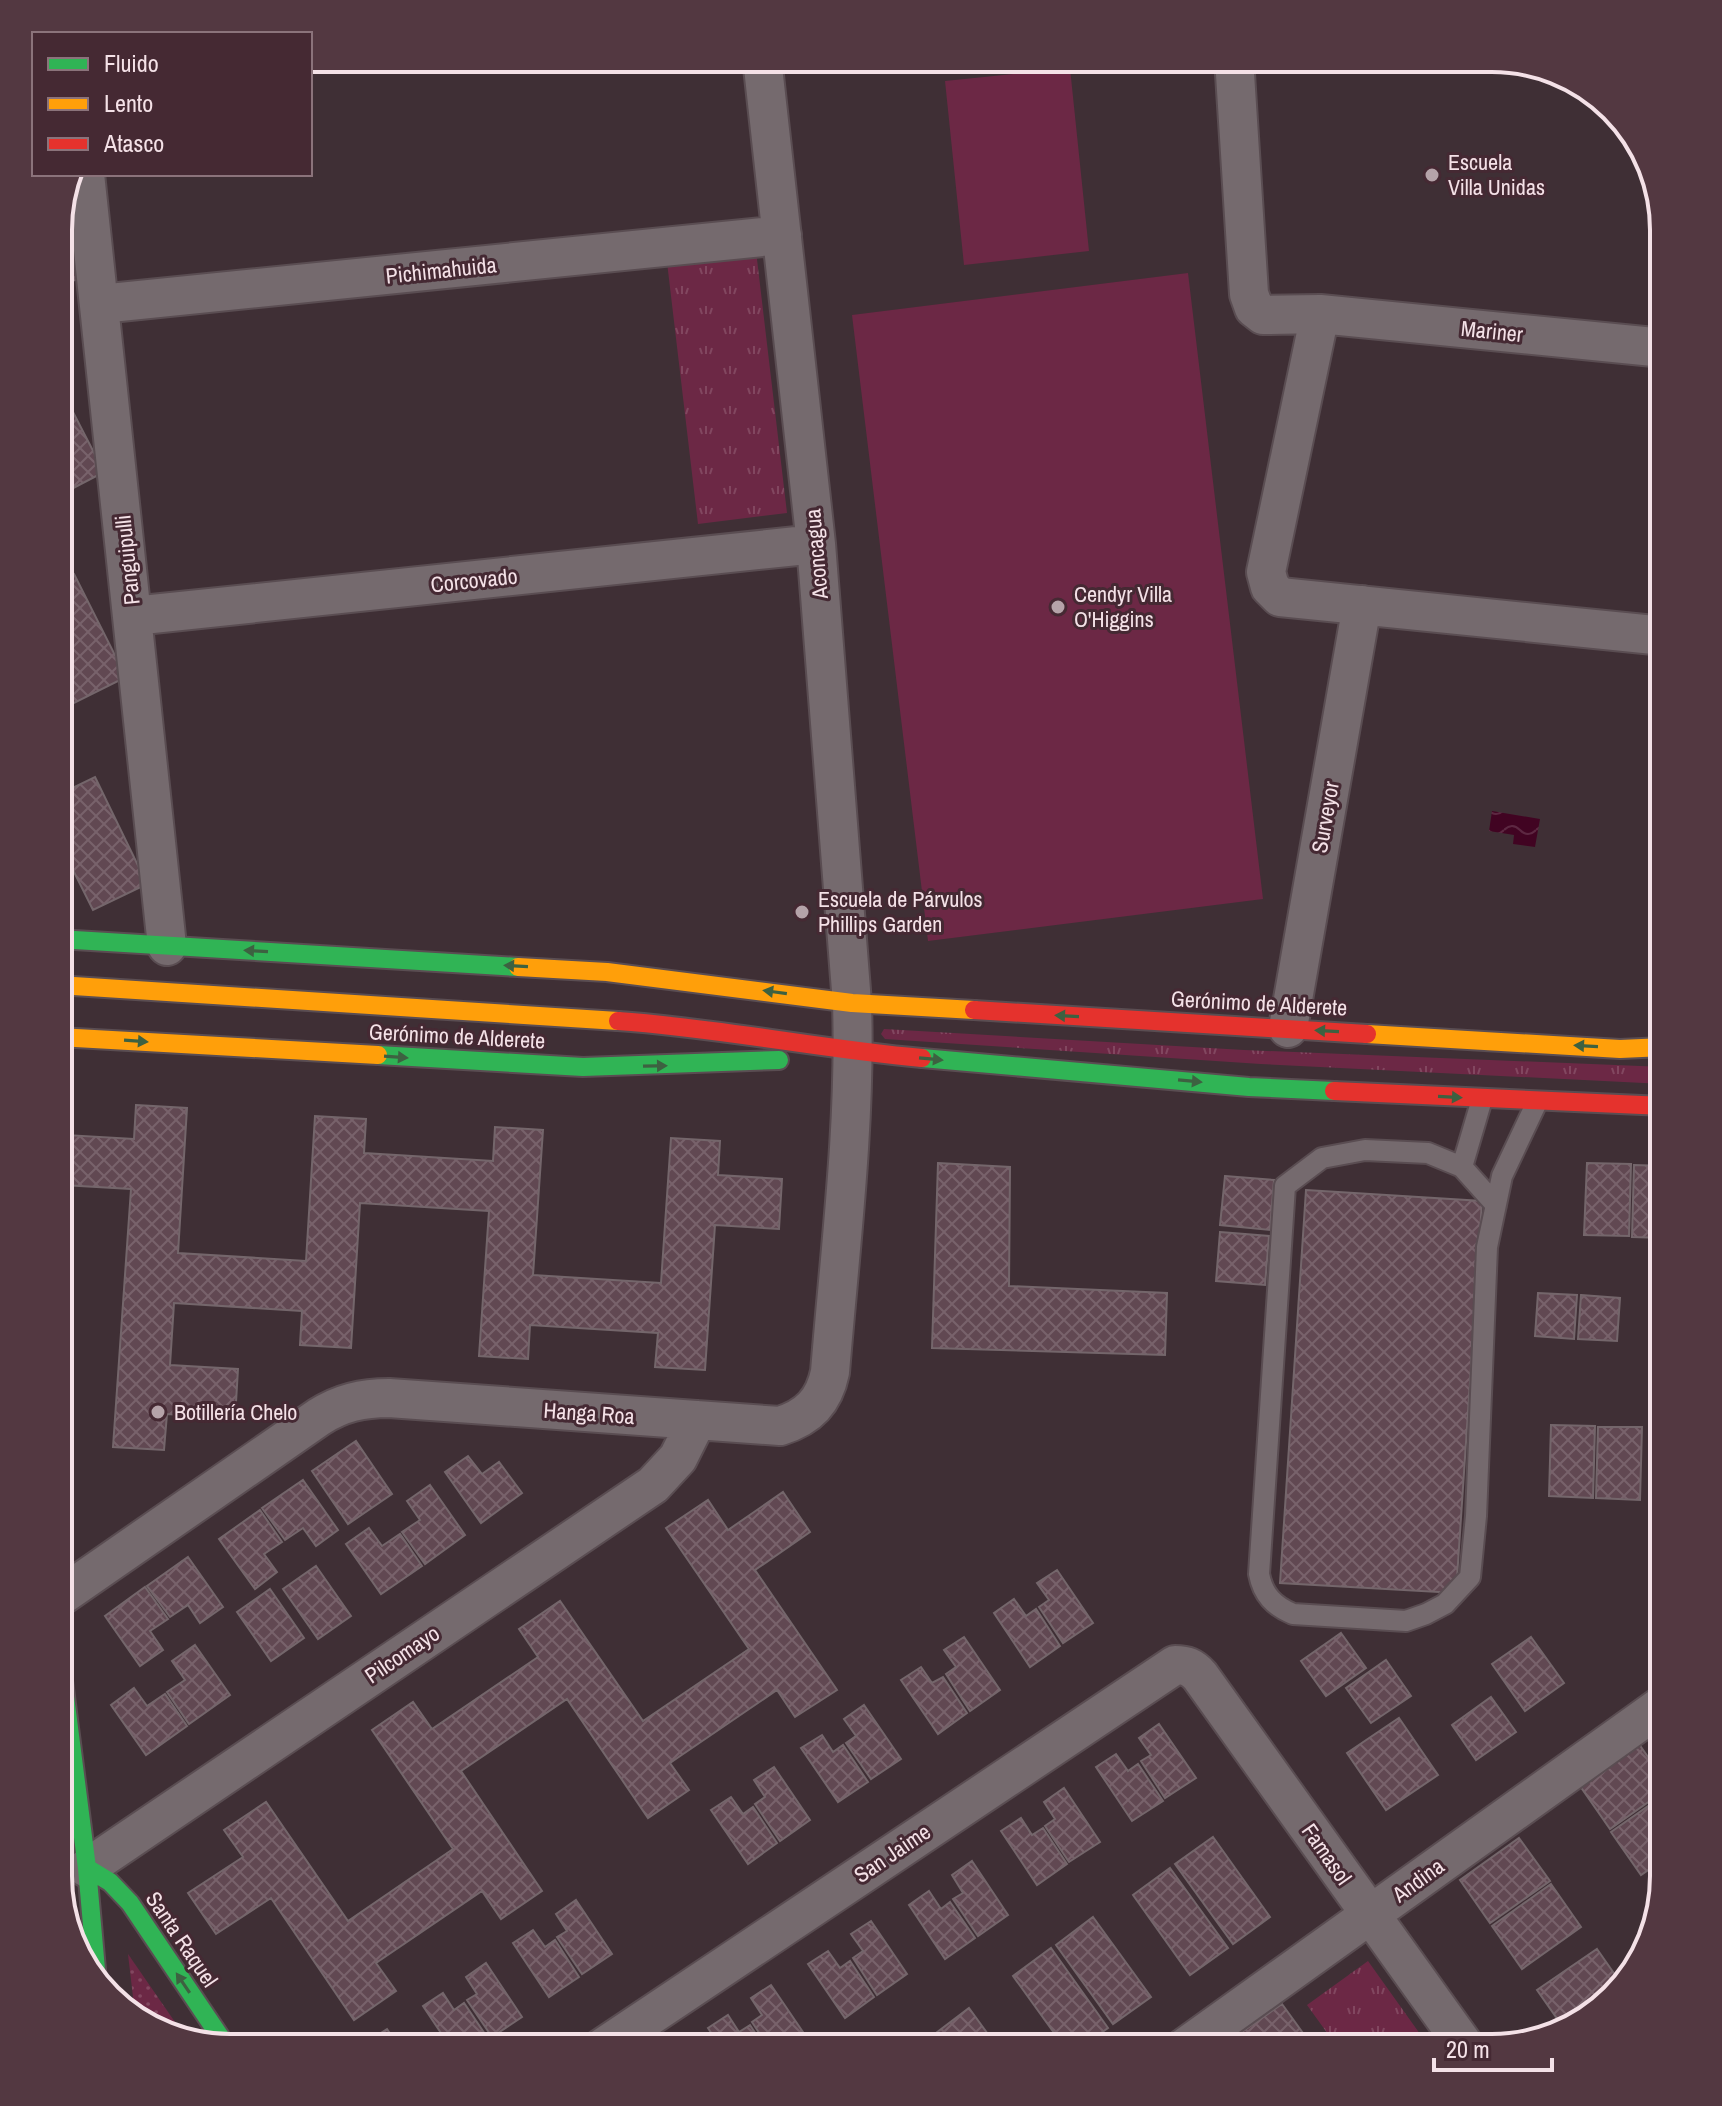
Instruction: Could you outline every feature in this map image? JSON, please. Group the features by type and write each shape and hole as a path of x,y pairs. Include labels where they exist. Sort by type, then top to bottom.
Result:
{"main road":[{"name":"Gerónimo de Alderete","path":"72,940 607,972 690,980 852,1003 1620,1049 1650,1048"},
{"name":"Gerónimo de Alderete","path":"72,986 676,1025 853,1052 1249,1087 1650,1106"},
{"name":"Gerónimo de Alderete","path":"778,1012 852,1003"},
{"name":"Gerónimo de Alderete","path":"676,1025 749,1016"},
{"name":"Gerónimo de Alderete","path":"72,1038 583,1067 685,1065 853,1052"},
{"path":"72,1751 95,1957"},
{"name":"Santa Raquel","path":"87,1868 110,1882 130,1903 218,2034"}],"street":[{"name":"Aconcagua","path":"764,72 816,544 852,1003 853,1052"},
{"name":"Mariner","path":"1235,72 1249,294 1254,308 1263,315 1320,314 1650,347"},
{"name":"Panguipulli","path":"85,176 167,946"},
{"name":"Pichimahuida","path":"100,304 782,235"},
{"path":"1320,314 1266,572 1270,587 1280,597 1650,635"},
{"name":"Corcovado","path":"133,616 816,544"},
{"name":"Surveyor","path":"1288,1028 1362,605"},
{"name":"Hanga Roa","path":"72,1588 319,1417 347,1403 367,1398 780,1426 798,1421 812,1410 827,1386 830,1372 853,1052"},
{"name":"Pilcomayo","path":"87,1868 653,1485 678,1458 697,1420"},
{"name":"Famasol","path":"1185,1665 1200,1676 1456,2034"},
{"name":"San Jaime","path":"623,2034 1165,1669 1185,1665"},
{"name":"Andina","path":"1204,2034 1650,1722"}],"lane":[{"path":"1462,1167 1482,1099"},
{"path":"1496,1205 1462,1167 1428,1153 1365,1150 1322,1158 1285,1186 1259,1574 1265,1593 1281,1609 1293,1614 1406,1621 1445,1604 1470,1577 1476,1516 1487,1247 1496,1205 1502,1176 1537,1102"}],"green space":[{"path":"1032,72 1070,72 1089,251 964,265 945,81"},
{"path":"756,251 787,513 698,524 667,262"},
{"name":"Cendyr Villa O'Higgins","path":"1188,273 1263,899 928,941 852,315"},
{"path":"884,1029 1244,1050 1650,1066 1650,1083 1261,1064 885,1039 881,1034"},
{"path":"128,1954 177,2025 160,2018 133,2001"},
{"path":"1368,1961 1420,2034 1328,2034 1307,2005"}],"water":[{"path":"1492,811 1540,819 1535,847 1513,844 1514,835 1489,831"}],"building":[{"path":"72,264 79,278 72,281"},
{"path":"72,410 104,472 72,489"},
{"path":"72,575 126,677 72,704"},
{"path":"95,777 147,884 93,910 72,868 72,788"},
{"path":"136,1105 187,1108 178,1253 306,1261 315,1116 366,1119 364,1153 493,1161 495,1127 543,1130 533,1275 661,1283 671,1138 720,1141 718,1175 782,1179 779,1229 715,1225 705,1370 655,1367 658,1333 530,1325 528,1359 479,1356 489,1211 360,1203 351,1348 300,1345 302,1311 174,1303 170,1365 238,1369 235,1419 167,1414 164,1450 113,1447 131,1189 72,1186 72,1135 134,1139"},
{"path":"938,1163 1010,1167 1009,1286 1167,1293 1165,1355 932,1348"},
{"path":"1587,1163 1631,1164 1629,1236 1584,1235"},
{"path":"1634,1165 1650,1166 1650,1238 1632,1237"},
{"path":"1225,1176 1274,1180 1270,1230 1220,1225"},
{"path":"1306,1190 1482,1201 1456,1593 1280,1583"},
{"path":"1220,1232 1269,1236 1265,1285 1216,1281"},
{"path":"1538,1293 1577,1295 1574,1339 1535,1336"},
{"path":"1581,1295 1620,1298 1617,1341 1578,1339"},
{"path":"1551,1425 1595,1426 1593,1498 1549,1496"},
{"path":"1598,1427 1642,1427 1640,1500 1596,1498"},
{"path":"356,1441 392,1494 348,1524 312,1471"},
{"path":"468,1456 482,1474 499,1462 522,1493 481,1523 445,1472"},
{"path":"303,1480 338,1530 316,1546 303,1528 285,1540 262,1508"},
{"path":"430,1485 465,1535 425,1564 402,1532 420,1520 407,1501"},
{"path":"783,1492 810,1532 755,1570 837,1690 795,1717 777,1690 670,1763 689,1790 648,1818 567,1699 461,1771 542,1891 501,1919 482,1891 376,1963 396,1991 354,2020 271,1898 216,1934 188,1893 243,1857 224,1830 266,1802 348,1921 453,1849 372,1730 413,1702 432,1729 538,1657 519,1629 560,1601 643,1721 749,1649 666,1528 708,1500 728,1530"},
{"path":"260,1510 282,1542 264,1554 277,1572 255,1589 219,1539"},
{"path":"369,1528 382,1546 400,1534 422,1566 381,1594 346,1544"},
{"path":"188,1557 223,1607 200,1623 188,1605 170,1617 147,1586"},
{"path":"316,1566 351,1616 318,1639 283,1589"},
{"path":"1057,1570 1093,1623 1063,1643 1039,1607 1049,1600 1037,1583"},
{"path":"145,1587 168,1619 150,1631 163,1650 140,1666 105,1616"},
{"path":"270,1589 304,1638 271,1661 237,1612"},
{"path":"1014,1599 1026,1616 1036,1609 1060,1646 1030,1667 994,1613"},
{"path":"1341,1633 1366,1668 1326,1696 1301,1661"},
{"path":"964,1637 1000,1690 970,1711 946,1674 956,1667 944,1650"},
{"path":"1531,1637 1564,1683 1525,1711 1492,1664"},
{"path":"195,1645 230,1695 189,1724 167,1692 185,1680 172,1661"},
{"path":"1386,1660 1411,1696 1371,1723 1346,1688"},
{"path":"921,1667 932,1683 943,1677 967,1713 938,1734 901,1680"},
{"path":"134,1688 147,1706 165,1694 187,1726 146,1755 111,1705"},
{"path":"1491,1697 1516,1732 1476,1760 1452,1725"},
{"path":"864,1705 901,1759 871,1779 846,1743 856,1736 844,1719"},
{"path":"1399,1718 1438,1775 1386,1810 1347,1753"},
{"path":"1159,1724 1196,1778 1165,1798 1141,1761 1151,1755 1139,1738"},
{"path":"822,1735 833,1752 843,1745 868,1782 838,1802 801,1748"},
{"path":"1639,1744 1650,1760 1650,1801 1610,1829 1580,1786"},
{"path":"1116,1754 1128,1771 1138,1764 1163,1801 1132,1821 1096,1767"},
{"path":"774,1767 810,1820 780,1841 755,1804 765,1797 754,1780"},
{"path":"1064,1788 1100,1842 1069,1862 1045,1826 1055,1819 1044,1802"},
{"path":"731,1797 743,1814 753,1807 777,1843 748,1864 711,1810"},
{"path":"1650,1805 1650,1869 1641,1875 1611,1832"},
{"path":"1021,1818 1032,1835 1043,1828 1067,1864 1037,1885 1001,1831"},
{"path":"1213,1837 1270,1917 1233,1944 1175,1864"},
{"path":"1519,1838 1550,1881 1490,1923 1460,1880"},
{"path":"972,1861 1008,1915 978,1936 953,1899 963,1893 952,1875"},
{"path":"1170,1868 1228,1948 1190,1975 1133,1895"},
{"path":"1551,1884 1581,1927 1522,1969 1492,1926"},
{"path":"929,1891 941,1909 950,1902 975,1938 945,1959 909,1905"},
{"path":"576,1900 612,1954 582,1974 557,1937 567,1931 556,1914"},
{"path":"1093,1917 1151,1997 1113,2024 1056,1945"},
{"path":"871,1921 907,1974 877,1995 853,1958 863,1951 851,1934"},
{"path":"533,1930 545,1947 555,1940 579,1977 549,1997 513,1943"},
{"path":"1051,1948 1108,2028 1100,2034 1055,2034 1013,1976"},
{"path":"1597,1949 1615,1975 1596,1995 1558,2020 1537,1990"},
{"path":"828,1951 840,1968 850,1961 874,1997 845,2018 808,1964"},
{"path":"486,1963 522,2017 496,2034 490,2034 467,2000 477,1994 466,1977"},
{"path":"771,1985 804,2034 760,2034 752,2022 762,2015 751,1998"},
{"path":"443,1993 454,2010 464,2003 485,2034 442,2034 423,2006"},
{"path":"1282,2004 1304,2034 1239,2034"},
{"path":"969,2008 988,2034 935,2034"},
{"path":"728,2015 739,2032 750,2025 756,2034 712,2034 708,2028"}],"traffic: fast":[{"path":"72,940 518,967"},
{"path":"378,1055 583,1067 779,1060"},
{"path":"922,1058 1249,1087 1334,1091"},
{"path":"72,1751 95,1957"},
{"path":"87,1868 110,1882 130,1903 218,2034"}],"traffic: slow":[{"path":"518,967 607,972 852,1003 974,1010"},
{"path":"72,986 618,1021"},
{"path":"1367,1034 1620,1049 1650,1048"},
{"path":"72,1038 378,1055"}],"traffic: jam":[{"path":"974,1010 1367,1034"},
{"path":"618,1021 922,1058"},
{"path":"1334,1091 1650,1105"}],"place":[{"name":"Escuela Villa Unidas","path":"1432,175"},
{"name":"Cendyr Villa O'Higgins","path":"1058,607"},
{"name":"Escuela de Párvulos Phillips Garden","path":"802,912"},
{"name":"Botillería Chelo","path":"158,1412"}]}
